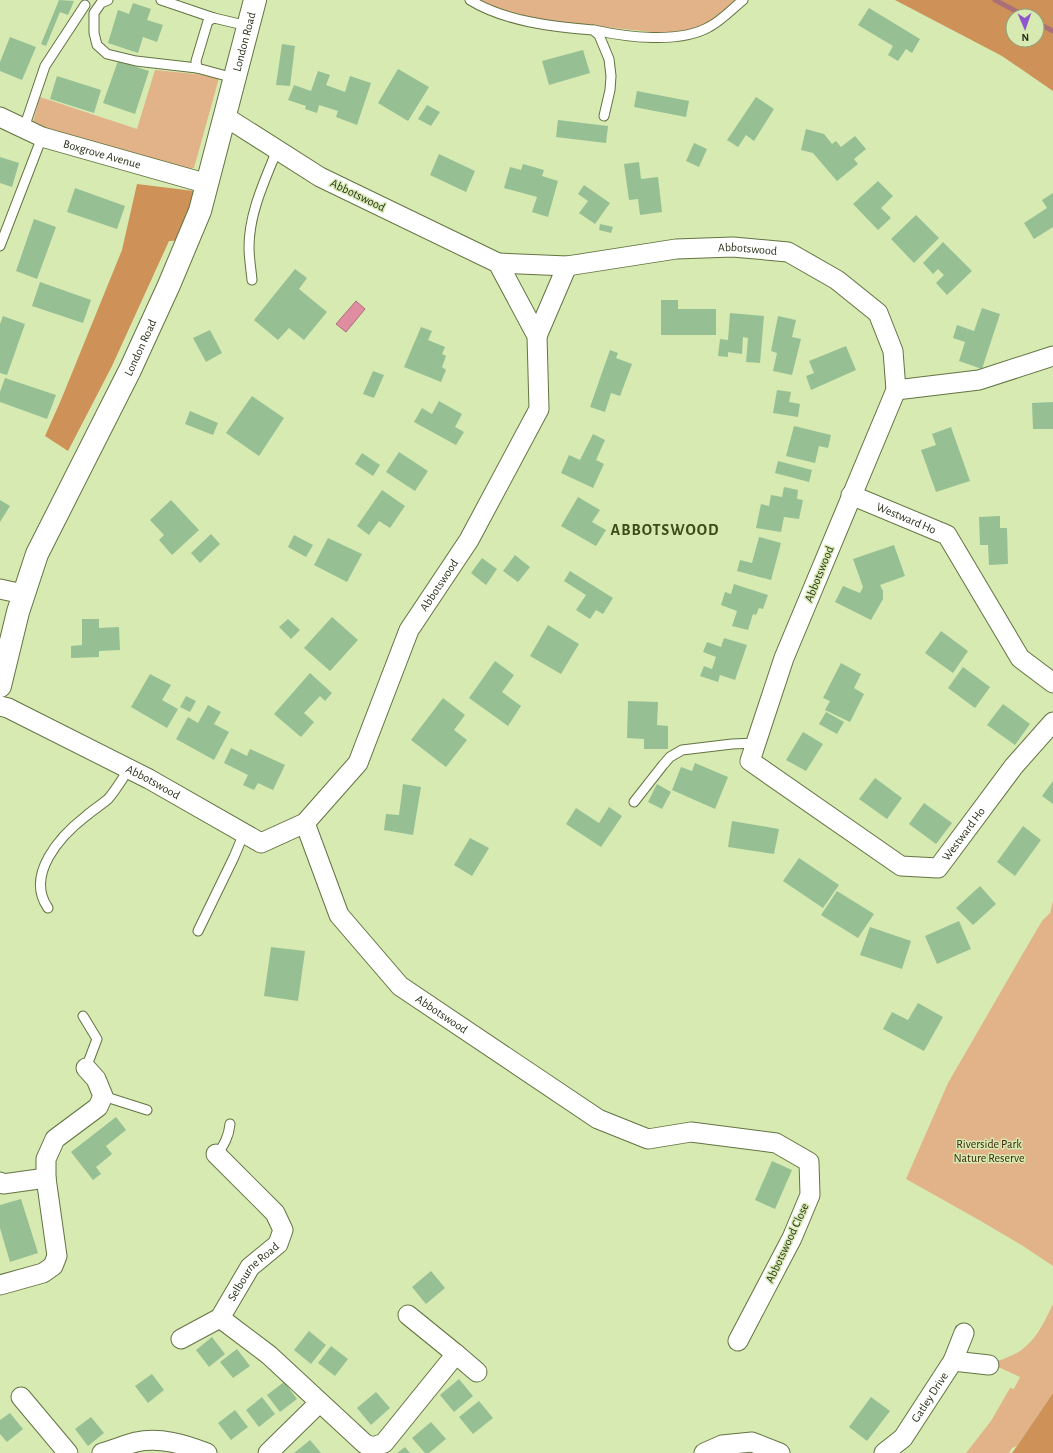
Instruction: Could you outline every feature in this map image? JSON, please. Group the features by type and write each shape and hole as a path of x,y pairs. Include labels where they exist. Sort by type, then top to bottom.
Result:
{"main road":[{"name":"London Road","path":"0,686 23,594 37,554 151,326 189,240 200,211 255,0"}],"street":[{"name":"Abbotswood","path":"224,116 320,177 498,263 567,266 676,249 733,247 788,252 837,280 878,313 893,351 896,390 784,658 750,761"},
{"name":"Boxgrove Avenue","path":"0,117 42,137 208,184"},
{"name":"Abbotswood","path":"498,263 537,336"},
{"name":"Abbotswood","path":"0,706 8,708 129,769 261,843 305,823 358,763 410,630 469,540 539,409 537,336 567,266"},
{"path":"896,390 979,380 1053,356"},
{"name":"Westward Ho","path":"851,495 947,535 1020,658 1053,683"},
{"path":"0,589 23,594"},
{"name":"Westward Ho","path":"750,761 901,866 938,868 1014,766 1053,722"},
{"name":"Abbotswood","path":"305,823 339,915 400,986 598,1119 648,1139"},
{"path":"0,1285 43,1273 53,1266 57,1256 46,1178 46,1159 55,1139 98,1107 102,1096 96,1079 86,1068"},
{"name":"Abbotswood Close","path":"648,1139 691,1132 776,1143 809,1162 810,1195 792,1238 738,1341"},
{"name":"Selbourne Road","path":"216,1154 275,1213 284,1230 278,1244 250,1267 220,1318"},
{"path":"0,1182 3,1184 46,1178"},
{"path":"408,1315 477,1372"},
{"path":"181,1339 220,1318 269,1355 365,1444 373,1447 384,1443 456,1354"},
{"name":"Gatley Drive","path":"884,1453 903,1438 953,1361 964,1333"},
{"path":"953,1361 989,1366"},
{"path":"21,1397 68,1453"},
{"path":"268,1453 320,1403"},
{"path":"102,1453 137,1442 163,1441 187,1446 207,1453"},
{"path":"704,1453 722,1446 752,1442 780,1453"}],"lane":[{"path":"108,0 101,3 94,14 94,34 97,45 107,54 136,61 197,68 234,78"},
{"path":"161,0 214,18 248,26"},
{"path":"470,0 501,15 532,22 631,36 678,37 690,35 711,26 742,0"},
{"path":"24,128 45,66 85,6"},
{"path":"197,68 196,61 208,21 214,18"},
{"path":"593,30 599,35 609,59 611,76 610,90 604,116"},
{"path":"0,246 42,137"},
{"path":"252,280 249,246 253,218 261,190 277,150"},
{"path":"634,802 670,757 682,750 732,744 756,743"},
{"path":"48,908 44,902 41,891 41,880 48,857 74,826 111,795 129,769"},
{"path":"198,931 244,833"},
{"path":"83,1016 97,1039 86,1068"},
{"path":"102,1096 147,1110"},
{"path":"216,1154 221,1150 230,1132 230,1124"}],"green space":[{"path":"478,0 746,0 724,21 685,32 662,33 538,20 515,15 491,7"},
{"path":"155,70 206,75 219,78 194,168 186,169 32,125 40,97 137,129"},
{"name":"Riverside Park Nature Reserve","path":"1053,901 1053,1266 1023,1246 906,1179 948,1083 1042,921 1050,913"},
{"path":"1053,1304 1053,1393 1017,1446 1012,1448 1009,1453 966,1453 991,1421 1010,1388 1014,1389 1020,1377 996,1366 996,1360 1002,1360 1024,1348 1041,1328"}],"shaded area":[{"path":"895,0 1053,0 1053,91 1002,56"},
{"path":"137,184 194,191 189,240 169,241 112,366 68,451 45,436 122,250"},
{"path":"356,301 365,309 346,332 336,324"},
{"path":"1053,1393 1053,1453 1012,1453 1017,1446"}],"building":[{"path":"59,0 74,1 68,15 60,12 46,46 41,44"},
{"path":"133,3 151,9 147,20 163,25 157,42 143,37 138,53 108,43 118,10 129,14"},
{"path":"869,8 920,39 912,53 906,49 898,61 888,55 893,46 858,25"},
{"path":"10,37 36,47 22,80 0,71 0,62"},
{"path":"282,44 295,46 290,86 276,85"},
{"path":"583,50 590,73 549,85 542,61"},
{"path":"118,61 149,71 135,114 103,103"},
{"path":"398,69 429,87 408,121 378,103"},
{"path":"318,71 330,75 326,85 345,92 350,76 371,83 357,125 336,117 338,111 319,105 317,113 305,109 306,106 288,100 294,85 311,91"},
{"path":"57,76 101,90 94,113 50,99"},
{"path":"637,91 689,101 686,117 634,107"},
{"path":"756,97 774,109 754,141 746,135 738,147 727,140"},
{"path":"427,105 440,112 431,126 418,119"},
{"path":"558,120 608,126 606,143 556,137"},
{"path":"806,129 824,134 832,144 836,141 841,147 855,136 866,149 854,159 858,164 837,181 813,153 801,150"},
{"path":"694,143 707,149 699,167 686,161"},
{"path":"439,154 475,171 466,192 430,175"},
{"path":"0,157 19,163 12,187 0,183"},
{"path":"639,162 641,179 658,177 662,212 640,215 638,199 629,200 624,164"},
{"path":"523,164 544,170 542,176 558,181 548,217 532,212 537,197 504,188 510,167 521,170"},
{"path":"878,181 893,196 881,208 891,218 878,230 853,204"},
{"path":"584,185 610,203 595,224 579,213 588,201 578,194"},
{"path":"75,188 125,206 117,229 67,212"},
{"path":"1053,193 1053,227 1034,239 1024,223 1047,208 1042,200"},
{"path":"916,215 939,238 914,263 891,239"},
{"path":"34,219 56,227 37,279 16,271"},
{"path":"600,224 613,227 611,233 599,230"},
{"path":"943,242 972,271 947,295 936,283 944,275 938,269 933,274 923,263"},
{"path":"295,269 307,278 299,289 327,312 304,340 289,328 278,340 254,320"},
{"path":"40,282 91,300 83,323 32,306"},
{"path":"661,300 678,300 678,309 716,309 716,335 661,335"},
{"path":"982,308 1000,314 982,369 959,361 965,342 953,338 957,325 974,331"},
{"path":"730,313 764,316 760,363 746,362 748,338 743,337 742,354 728,352 728,357 718,356 720,339 728,340"},
{"path":"3,316 25,324 7,375 0,373 0,324"},
{"path":"778,316 796,320 792,337 801,339 792,375 773,371 777,353 771,351"},
{"path":"421,327 432,331 428,340 445,347 442,354 446,356 442,367 446,370 441,382 404,367"},
{"path":"210,330 222,353 206,362 193,338"},
{"path":"846,346 856,370 811,390 806,376 814,373 809,361"},
{"path":"610,350 618,353 616,358 632,364 620,396 611,393 605,412 590,407"},
{"path":"373,371 384,375 374,398 363,394"},
{"path":"5,378 56,395 47,419 0,402 0,392"},
{"path":"777,390 791,392 789,402 800,404 798,417 773,413"},
{"path":"252,396 284,418 259,456 226,433"},
{"path":"439,401 462,414 455,427 464,432 456,445 414,422 422,408 432,414"},
{"path":"1053,402 1053,429 1033,429 1032,403"},
{"path":"190,411 218,423 213,435 185,424"},
{"path":"794,426 831,435 828,448 819,446 815,463 786,456"},
{"path":"951,427 970,481 936,492 921,450 936,445 932,434"},
{"path":"593,434 605,440 596,460 604,464 593,488 561,473 569,455 580,460"},
{"path":"399,452 428,471 415,491 386,472"},
{"path":"362,453 380,465 373,476 355,464"},
{"path":"778,461 812,470 809,482 775,473"},
{"path":"784,487 798,490 797,499 803,500 799,519 784,517 781,532 756,528 761,504 769,506 771,495 782,497"},
{"path":"382,490 405,506 390,528 379,521 369,535 357,526"},
{"path":"578,497 600,510 592,522 606,530 596,546 561,526"},
{"path":"0,500 10,506 0,522"},
{"path":"171,500 199,530 172,555 159,540 164,535 150,520"},
{"path":"1000,516 1000,528 1007,528 1008,564 989,565 988,545 980,545 979,517"},
{"path":"211,534 220,544 200,563 191,553"},
{"path":"294,535 313,545 306,557 288,547"},
{"path":"759,537 781,543 771,580 737,571 740,560 752,563"},
{"path":"328,538 362,554 347,582 314,565"},
{"path":"894,545 905,576 880,585 883,591 883,599 871,620 835,602 843,586 860,593 863,587 853,559"},
{"path":"515,555 530,567 518,582 503,571"},
{"path":"482,558 497,569 486,585 471,573"},
{"path":"570,571 613,598 603,614 596,610 590,619 576,610 586,595 564,581"},
{"path":"734,584 768,595 763,609 759,608 756,615 753,614 748,630 732,626 737,611 721,605 725,592 731,594"},
{"path":"332,617 358,640 330,671 304,648"},
{"path":"82,619 99,619 99,628 119,627 120,650 99,651 99,657 71,658 71,646 82,645"},
{"path":"288,619 300,630 291,639 279,627"},
{"path":"548,625 579,644 561,674 530,656"},
{"path":"941,631 968,651 953,673 925,653"},
{"path":"724,638 747,645 735,680 720,675 718,682 700,676 704,666 712,669 716,657 703,652 707,642 721,647"},
{"path":"495,661 514,675 502,692 521,706 508,726 469,698"},
{"path":"841,663 861,674 854,688 864,694 850,722 825,710 830,701 823,698"},
{"path":"963,667 990,687 975,708 948,688"},
{"path":"310,673 332,693 325,701 320,696 304,713 314,722 301,737 274,714"},
{"path":"150,674 171,685 162,700 178,709 167,728 131,707"},
{"path":"186,696 196,701 190,712 180,707"},
{"path":"443,698 465,715 454,730 467,740 446,767 411,740"},
{"path":"628,701 658,702 657,725 668,726 668,749 644,749 644,739 627,738"},
{"path":"1003,704 1030,724 1015,745 987,725"},
{"path":"208,705 221,712 214,724 229,732 214,760 176,739 188,717 198,723"},
{"path":"826,712 844,722 837,734 819,724"},
{"path":"803,732 823,744 806,771 786,760"},
{"path":"231,748 247,756 250,749 285,765 273,790 258,783 254,790 243,785 248,775 224,763"},
{"path":"695,763 728,777 715,809 672,790 681,767 692,771"},
{"path":"875,778 902,798 887,819 859,799"},
{"path":"1053,781 1053,804 1042,796"},
{"path":"403,784 421,787 413,835 384,830 386,814 399,815"},
{"path":"657,784 671,792 662,809 648,802"},
{"path":"924,803 952,823 936,844 909,824"},
{"path":"609,807 622,816 601,847 566,824 576,808 599,823"},
{"path":"732,821 779,829 774,854 728,847"},
{"path":"1023,826 1041,840 1015,876 997,862"},
{"path":"470,838 489,848 472,876 454,865"},
{"path":"799,858 839,885 823,908 783,881"},
{"path":"980,886 996,904 973,925 956,908"},
{"path":"837,891 874,914 858,938 821,915"},
{"path":"959,921 971,949 937,964 925,936"},
{"path":"870,927 911,941 902,969 860,955"},
{"path":"271,947 305,951 298,1001 264,996"},
{"path":"918,1003 943,1017 924,1051 883,1029 892,1012 908,1020"},
{"path":"116,1117 126,1130 106,1146 112,1154 96,1167 101,1174 93,1180 71,1152"},
{"path":"772,1161 792,1170 775,1209 755,1200"},
{"path":"21,1199 38,1253 10,1262 0,1228 0,1205"},
{"path":"431,1271 445,1288 426,1304 412,1287"},
{"path":"309,1331 326,1345 311,1364 294,1350"},
{"path":"212,1337 225,1354 209,1367 196,1350"},
{"path":"331,1346 348,1359 335,1376 318,1363"},
{"path":"237,1349 250,1366 233,1378 220,1362"},
{"path":"152,1374 164,1390 148,1403 135,1386"},
{"path":"459,1379 473,1396 454,1412 440,1395"},
{"path":"284,1382 297,1399 280,1412 267,1395"},
{"path":"376,1392 390,1408 371,1425 357,1408"},
{"path":"262,1397 275,1414 259,1427 246,1410"},
{"path":"871,1397 890,1411 867,1441 849,1427"},
{"path":"479,1401 493,1418 473,1434 459,1417"},
{"path":"235,1410 248,1427 231,1440 218,1423"},
{"path":"10,1413 23,1429 7,1442 0,1434 0,1420"},
{"path":"91,1417 104,1433 88,1446 75,1429"},
{"path":"431,1422 446,1439 429,1453 425,1453 412,1438"},
{"path":"310,1440 321,1453 294,1453"},
{"path":"405,1447 410,1453 397,1453"}],"waterway":[{"path":"995,0 1010,8"},
{"path":"1045,27 1053,31"}],"district":[{"name":"ABBOTSWOOD","path":"665,530"}]}
